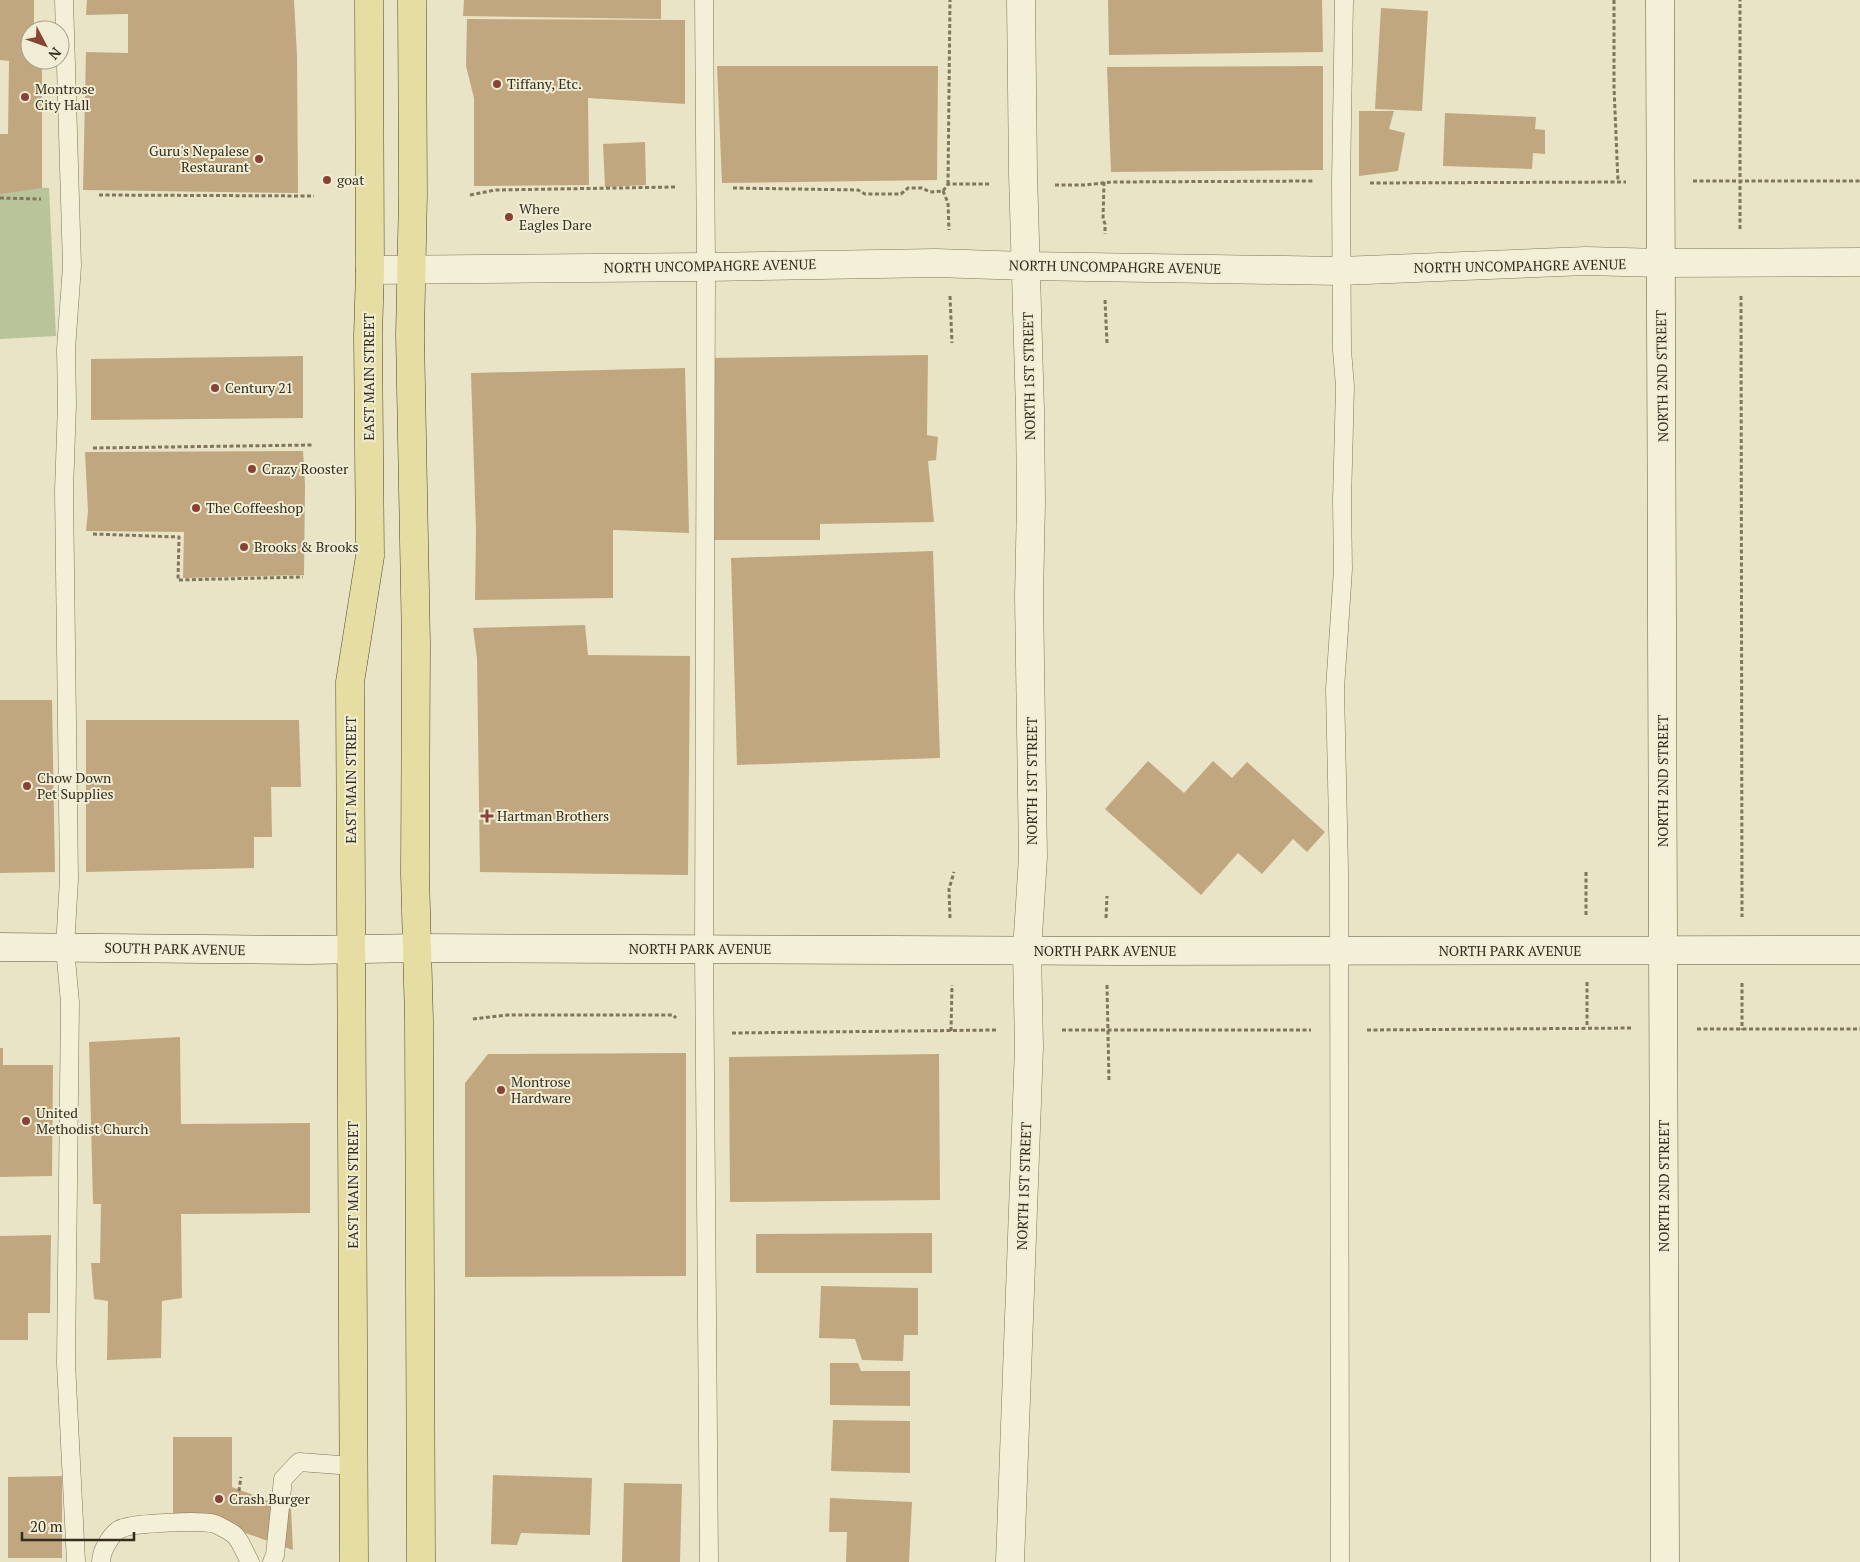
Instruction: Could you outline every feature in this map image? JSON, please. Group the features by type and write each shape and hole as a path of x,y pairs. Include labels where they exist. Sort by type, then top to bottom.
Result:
{"main road":[{"name":"EAST MAIN STREET","path":"354,1562 350,682 370,556 368,0"},
{"path":"412,0 412,270 410,335 416,643 415,874 418,948 421,1562"}],"street":[{"name":"NORTH 1ST STREET","path":"1010,1562 1028,1030 1027,950 1033,857 1029,597 1030,420 1021,0"},
{"name":"NORTH 2ND STREET","path":"1660,0 1665,1562"},
{"name":"NORTH UNCOMPAHGRE AVENUE","path":"370,270 936,263 1341,271 1586,261 1661,263 1860,262"},
{"name":"SOUTH PARK AVENUE","path":"0,947 298,950 351,948"},
{"name":"NORTH PARK AVENUE","path":"351,948 1106,951 1860,950"}],"lane":[{"path":"64,0 72,266 66,348 67,404 65,449 69,879 65,947 70,1003 66,1363 76,1562"},
{"path":"704,0 706,267 704,949 709,1562"},
{"path":"1340,1562 1340,1030 1335,690 1343,569 1342,501 1346,386 1342,350 1341,271 1344,0"},
{"path":"272,1562 275,1555 283,1479 299,1462 354,1466"},
{"path":"101,1562 109,1540 121,1528 166,1523 214,1524 234,1535 250,1562"}],"path":[{"path":"470,195 495,190 705,187 858,190 864,194 901,194 908,188 922,188 930,192 943,191 948,184 950,0"},
{"path":"1614,0 1614,87 1618,182"},
{"path":"1740,0 1742,1030"},
{"path":"948,184 1085,185 1122,182 1329,181 1860,181"},
{"path":"0,198 70,198 103,194 314,196"},
{"path":"65,449 312,445"},
{"path":"65,535 179,537 178,580 303,577"},
{"path":"1107,896 1106,951 1109,1082"},
{"path":"473,1019 508,1015 673,1015 679,1021"},
{"path":"728,1033 1028,1030 1860,1029"}],"green space":[{"path":"0,187 49,188 56,336 0,339"}],"building":[{"name":"Montrose City Hall","path":"0,0 34,0 34,20 20,20 20,70 42,70 42,188 0,194 0,134 8,134 9,61 0,60"},
{"path":"87,0 294,0 297,55 298,193 83,190 86,52 128,53 128,14 86,15"},
{"path":"464,0 661,0 661,19 463,16"},
{"path":"1108,0 1322,0 1323,52 1109,55"},
{"path":"1381,8 1428,11 1422,111 1375,109"},
{"path":"467,19 685,20 685,104 588,98 589,185 474,186 474,98 466,66"},
{"path":"717,66 938,66 937,180 722,183"},
{"path":"1323,66 1323,170 1111,172 1107,67"},
{"path":"1359,111 1394,111 1389,129 1405,133 1398,171 1359,176"},
{"path":"1445,113 1536,117 1535,129 1545,130 1545,154 1533,153 1532,169 1443,166"},
{"path":"645,142 646,185 605,187 603,144"},
{"path":"928,355 927,435 938,437 936,460 928,461 934,522 820,524 820,540 713,540 711,358"},
{"path":"303,356 303,418 91,420 91,359"},
{"path":"685,368 689,533 613,530 613,598 475,600 476,531 471,373"},
{"path":"303,451 305,484 304,575 183,578 184,532 86,531 88,511 85,452"},
{"path":"933,551 940,758 737,765 731,558"},
{"path":"585,625 588,655 690,656 688,875 480,872 477,658 473,628"},
{"name":"Chow Down Pet Supplies","path":"0,700 52,700 55,872 0,873"},
{"path":"86,720 299,720 301,787 271,787 272,837 254,837 254,868 86,872"},
{"path":"1148,761 1184,793 1213,761 1232,778 1247,762 1325,832 1307,852 1293,839 1262,874 1238,853 1201,895 1105,809"},
{"path":"180,1037 181,1124 310,1123 310,1213 181,1214 182,1298 162,1301 161,1358 107,1360 108,1301 94,1299 91,1263 100,1263 101,1204 93,1204 89,1042"},
{"name":"United Methodist Church","path":"0,1048 3,1048 3,1065 53,1065 52,1176 0,1177"},
{"path":"686,1053 686,1276 465,1277 465,1083 488,1054"},
{"path":"939,1054 940,1200 730,1202 729,1057"},
{"path":"932,1233 932,1273 756,1273 756,1234"},
{"path":"51,1235 50,1313 28,1313 28,1340 0,1340 0,1236"},
{"path":"821,1286 918,1288 918,1335 904,1335 903,1361 862,1360 855,1339 819,1338"},
{"path":"830,1363 858,1363 861,1371 910,1371 910,1406 830,1405"},
{"path":"833,1420 910,1421 910,1473 831,1471"},
{"name":"Crash Burger","path":"173,1437 232,1437 232,1487 291,1509 293,1550 234,1529 173,1527"},
{"path":"493,1475 592,1478 590,1535 521,1533 517,1545 491,1544"},
{"path":"62,1476 62,1558 8,1558 8,1477"},
{"path":"624,1483 682,1484 680,1562 622,1562"},
{"path":"830,1498 912,1502 909,1562 846,1562 847,1532 829,1532"}],"place":[{"name":"Tiffany, Etc.","path":"497,84"},
{"name":"Montrose City Hall","path":"25,97"},
{"name":"Guru's Nepalese Restaurant","path":"259,159"},
{"name":"goat","path":"327,180"},
{"name":"Where Eagles Dare","path":"509,217"},
{"name":"Century 21","path":"215,388"},
{"name":"Crazy Rooster","path":"252,469"},
{"name":"The Coffeeshop","path":"196,508"},
{"name":"Brooks & Brooks","path":"244,547"},
{"name":"Chow Down Pet Supplies","path":"27,786"},
{"name":"Hartman Brothers","path":"487,816"},
{"name":"Montrose Hardware","path":"501,1090"},
{"name":"United Methodist Church","path":"26,1121"},
{"name":"Crash Burger","path":"219,1499"}]}
